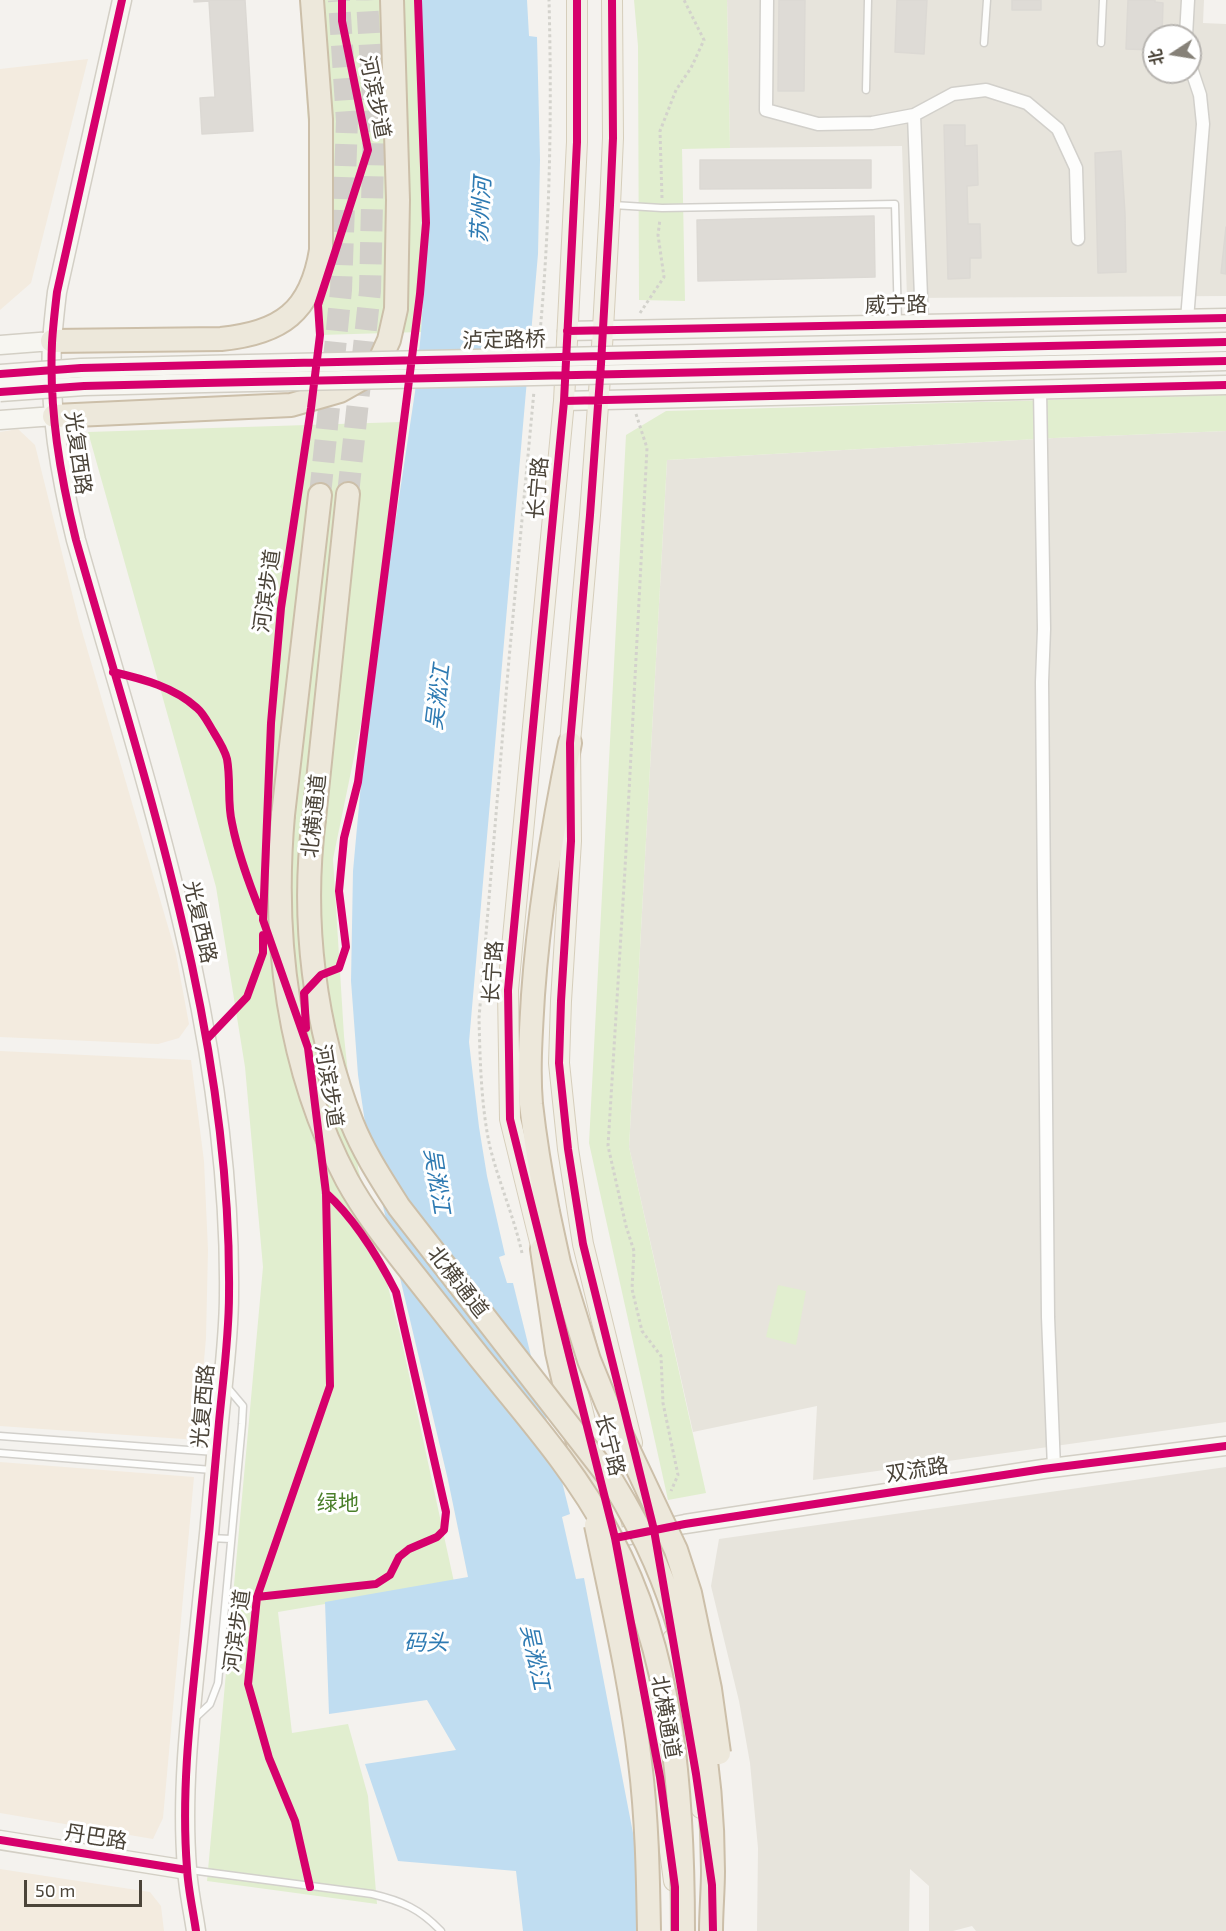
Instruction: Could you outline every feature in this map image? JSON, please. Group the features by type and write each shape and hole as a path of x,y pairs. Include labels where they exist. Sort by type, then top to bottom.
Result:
{"highway":[{"path":"52,341 165,341 248,337 277,326 302,303 315,278 321,250 321,119 312,0"},
{"path":"54,416 291,405 340,391 363,378 380,360 396,309 399,200 392,0"},
{"name":"北横通道","path":"348,494 309,861 308,905 315,975 328,1048 352,1124 374,1167 399,1207 580,1437 612,1481 637,1522 667,1592 683,1644 704,1750 711,1816 713,1931"},
{"name":"北横通道","path":"320,495 279,862 279,907 285,978 300,1055 326,1136 348,1182 374,1224 557,1455 588,1498 628,1574 643,1611 665,1698 681,1818 683,1931"},
{"path":"570,743 547,865 536,959 530,1038 531,1102 538,1162 559,1263 581,1338 607,1404 676,1550 698,1626 719,1748 724,1814 724,1931"},
{"path":"542,1249 557,1352 621,1643 640,1762 646,1832 649,1931"},
{"path":"654,1652 672,1820 670,1931"}],"main road":[{"name":"光复西路","path":"122,0 57,292 52,341 54,416 58,459 73,530 162,844 186,938 207,1039 223,1142 229,1222 229,1299 209,1538 189,1724 185,1820 187,1870 196,1931"},
{"name":"长宁路","path":"576,0 577,142 564,401 508,990 510,1119 615,1538 660,1777 675,1887 675,1931"},
{"name":"长宁路","path":"612,0 613,138 610,205 590,515 570,743 571,841 559,1063 568,1149 583,1244 654,1530 699,1796 712,1885 713,1931"},
{"name":"威宁路","path":"567,331 1226,318"},
{"path":"0,345 52,341"},
{"name":"泸定路桥","path":"0,374 81,368 1226,342"},
{"name":"泸定路桥","path":"0,392 84,386 229,382 1226,361"},
{"path":"564,401 1226,386"},
{"path":"0,420 54,416"},
{"name":"双流路","path":"615,1538 1054,1468 1226,1446"},
{"name":"丹巴路","path":"0,1840 187,1870"}],"street":[{"path":"766,0 766,110 818,124 872,123 914,115 953,94 986,90 1027,103 1058,129 1076,168 1078,240"},
{"path":"1187,24 1188,0"},
{"path":"1187,319 1203,124 1200,95 1196,84"},
{"path":"914,115 922,323"},
{"path":"1040,390 1044,628 1042,682 1048,1317 1054,1468"}],"lane":[{"path":"866,90 868,0"},
{"path":"984,43 987,0"},
{"path":"1101,43 1103,0"},
{"path":"610,205 662,208 895,204 898,323"},
{"path":"189,1724 210,1704 218,1683 243,1406 223,1382"},
{"path":"0,1436 216,1461"},
{"path":"0,1453 216,1461"},
{"path":"209,1538 231,1539"},
{"path":"187,1870 372,1894 398,1900 426,1915 441,1931"}],"path":[{"path":"639,315 664,277 658,235 662,208 660,131 676,90 691,68 704,40 684,0"},
{"path":"633,407 647,448 608,1146 634,1251 632,1289 642,1331 661,1356 663,1403 678,1475 670,1491"}],"shaded area":[{"path":"727,0 1204,0 1203,23 1226,24 1226,296 907,298 902,146 730,148"},
{"path":"88,59 31,283 0,310 0,69"},
{"path":"18,429 35,445 79,621 176,954 189,1024 179,1038 158,1044 0,1037 0,432"},
{"path":"1226,431 1226,1422 813,1480 817,1406 693,1432 629,1147 667,460 1054,438"},
{"path":"0,1051 191,1060 204,1161 208,1250 206,1338 197,1440 0,1426"},
{"path":"0,1462 194,1477 163,1818 153,1839 0,1813"},
{"path":"1226,1467 1226,1931 976,1931 972,1926 953,1931 929,1931 929,1886 910,1869 909,1931 757,1931 758,1848 750,1763 739,1701 711,1586 719,1539"},
{"path":"0,1869 150,1892 161,1906 164,1931 0,1931"}],"green space":[{"path":"301,0 420,0 427,139 427,236 421,332 320,335"},
{"path":"634,0 727,0 730,148 682,149 685,301 639,300 638,46"},
{"path":"1226,395 1226,431 1054,438 667,460 629,1147 706,1493 668,1500 589,1143 626,435 666,411"},
{"name":"绿地","path":"401,422 374,660 333,859 344,1036 358,1168 401,1338 454,1582 278,1612 292,1733 348,1724 368,1796 377,1904 207,1881 263,1267 245,1067 216,887 88,432"},
{"path":"778,1285 806,1291 796,1345 766,1337"}],"water":[{"path":"420,0 527,0 529,36 537,37 540,160 538,254 469,1042 487,1176 505,1255 499,1257 507,1283 513,1283 570,1514 562,1517 576,1579 584,1578 642,1880 641,1931 523,1931 516,1871 398,1861 365,1764 456,1750 427,1700 329,1714 325,1602 468,1577 448,1480 368,1143 358,1075 351,981 353,871 369,696 415,392 421,332 427,236 427,139"}],"building":[{"path":"194,0 245,0 253,131 202,134 200,98 215,97 209,1 194,2"},
{"path":"779,0 805,0 804,91 778,91"},
{"path":"897,0 927,0 924,54 895,52"},
{"path":"1012,0 1041,0 1041,10 1012,10"},
{"path":"1128,0 1155,0 1155,2 1163,3 1162,24 1142,24 1142,50 1126,49"},
{"path":"944,125 965,125 965,146 977,145 978,185 967,186 968,224 980,224 981,258 970,258 970,278 948,279"},
{"path":"1121,151 1126,272 1098,273 1095,153"},
{"path":"700,160 871,160 871,188 700,189"},
{"path":"874,216 875,277 698,281 697,220"},
{"path":"1226,227 1226,274 1221,273"}],"tunnel":[{"path":"320,495 341,290 347,121 339,0"},
{"path":"348,494 370,291 374,117 367,0"}],"cycle path":[{"path":"122,0 57,292 52,343 52,393 61,467 76,540 130,725 180,912 200,1007 216,1102 226,1198 228,1327 189,1726 186,1783 185,1840 189,1892 196,1931"},
{"name":"河滨步道","path":"310,1887 295,1821 269,1758 248,1684 257,1597 330,1386 326,1193 308,1048 263,920 271,723 281,608 320,335 318,305 368,150 342,21 342,0"},
{"path":"306,1028 304,993 321,975 339,968 346,947 339,891 344,838 358,782 420,294 426,223 418,0"},
{"path":"577,0 577,142 564,401 508,990 510,1119 615,1538 660,1777 675,1887 675,1931"},
{"path":"612,0 613,138 610,205 590,515 570,743 571,841 559,1063 568,1149 583,1244 654,1530 696,1774 712,1885 713,1931"},
{"path":"567,331 1226,318"},
{"path":"0,374 81,368 1226,342"},
{"path":"0,392 84,386 1226,361"},
{"path":"564,401 1226,385"},
{"path":"113,672 147,681 178,694 199,710 206,719 226,756 234,835 260,911"},
{"path":"207,1039 247,997 263,953 263,935"},
{"name":"河滨步道","path":"257,1597 376,1584 390,1575 399,1557 409,1549 437,1537 444,1530 446,1512 396,1292 366,1240 326,1193"},
{"path":"615,1538 685,1524 1043,1469 1226,1446"},
{"path":"0,1840 187,1870"}],"water label":[{"name":"苏州河","path":"481,210"},
{"name":"吴淞江","path":"438,697"},
{"name":"吴淞江","path":"437,1181"},
{"name":"码头","path":"426,1643"},
{"name":"吴淞江","path":"535,1657"}]}
